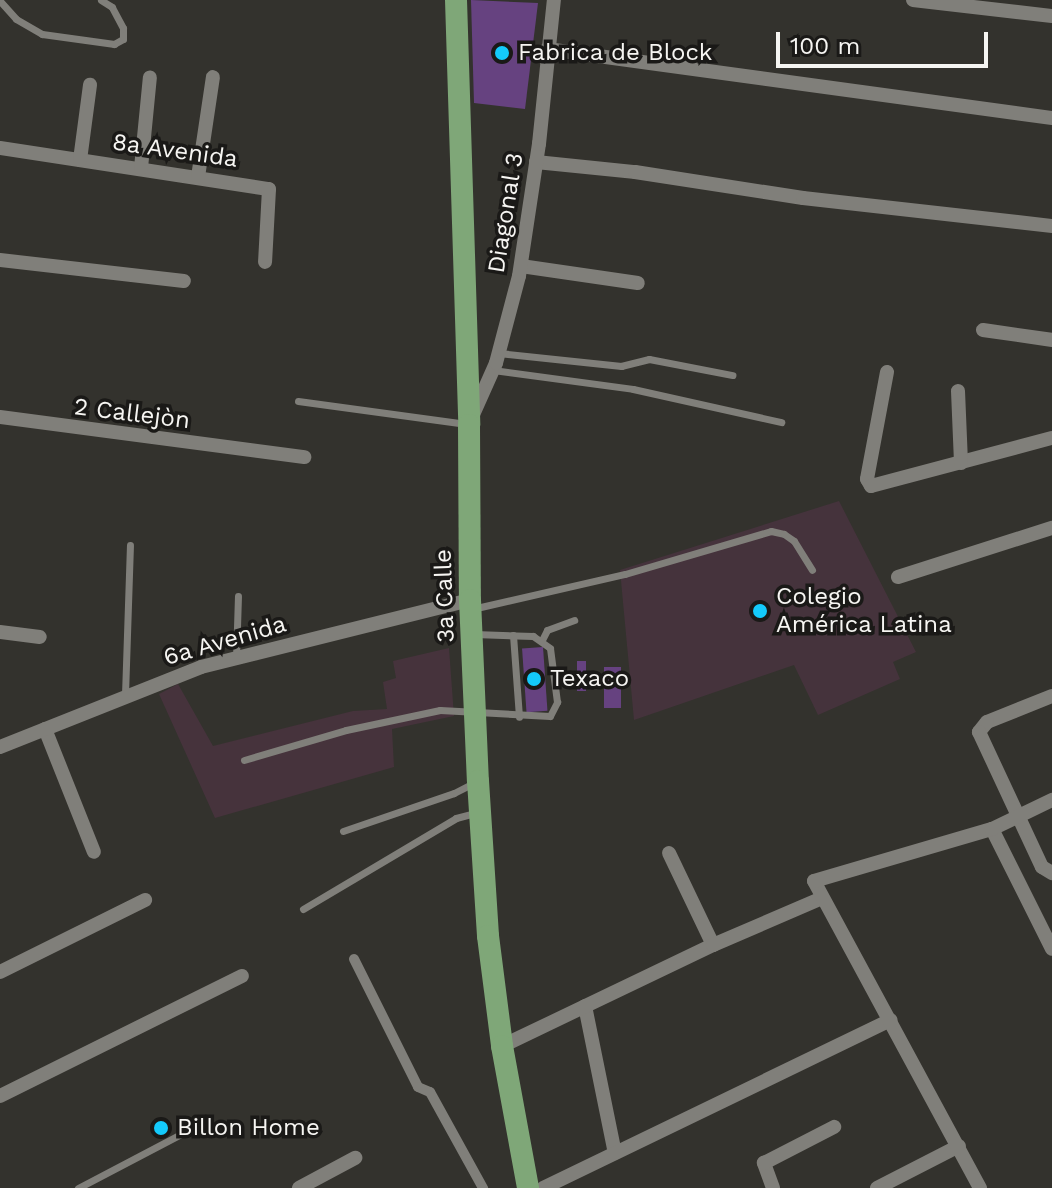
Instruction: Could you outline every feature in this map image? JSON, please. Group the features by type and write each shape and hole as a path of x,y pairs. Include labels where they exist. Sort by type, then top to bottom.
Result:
{"main road":[{"name":"3a Calle","path":"456,0 469,425 470,605 478,781 488,936 502,1046 528,1188"}],"street":[{"name":"Diagonal 3","path":"469,425 499,353 521,266 554,0"},
{"path":"913,0 1052,16"},
{"path":"547,49 1052,118"},
{"path":"141,168 150,77"},
{"path":"198,177 213,77"},
{"path":"80,160 90,85"},
{"name":"8a Avenida","path":"0,148 269,189 265,262"},
{"path":"536,162 635,172 803,198 1052,226"},
{"path":"0,260 184,281"},
{"path":"521,266 638,283"},
{"path":"983,330 1052,340"},
{"path":"887,372 868,483 880,486 1052,438"},
{"path":"958,391 961,463"},
{"path":"258,451 304,457"},
{"path":"898,577 1052,528"},
{"name":"6a Avenida","path":"0,747 125,695 236,659 470,605"},
{"path":"0,632 40,637"},
{"path":"1052,696 987,722 979,732 1042,867 1052,873"},
{"path":"45,729 94,852"},
{"path":"980,1188 814,886 819,877 992,829 1052,800"},
{"path":"992,829 1052,949"},
{"path":"669,853 713,945"},
{"path":"502,1046 713,945 820,899"},
{"path":"0,972 145,900"},
{"path":"1036,919 1052,913"},
{"path":"354,959 418,1087 430,1092 483,1188"},
{"path":"0,1096 242,976"},
{"path":"585,1006 615,1153"},
{"path":"543,1188 890,1020"},
{"path":"773,1188 764,1163 834,1127"},
{"path":"877,1188 959,1146"},
{"path":"299,1188 355,1158"}],"lane":[{"path":"0,1 16,19 42,34 114,44 123,39 123,28 112,7 101,0"},
{"path":"499,353 621,366 649,359 732,375"},
{"path":"493,370 633,389 781,422"},
{"path":"298,401 469,425"},
{"name":"2 Callejòn","path":"0,417 258,451"},
{"path":"470,605 625,574 771,531 784,534 794,541 812,570"},
{"path":"125,695 130,545"},
{"path":"236,659 238,596"},
{"path":"542,640 547,630 574,620"},
{"path":"244,760 359,727 440,710 519,717 550,716 555,711 550,648 542,640 533,636 472,634"},
{"path":"513,635 519,717"},
{"path":"343,831 454,793 478,781"},
{"path":"303,909 456,818 480,811"},
{"path":"78,1188 198,1125"}],"shaded area":[{"name":"Colegio América Latina","path":"839,501 916,652 893,662 900,679 818,715 794,665 634,720 620,570"},
{"path":"449,648 454,716 392,729 394,767 215,818 159,694 178,684 213,746 353,711 387,709 383,682 396,678 393,661"}],"building":[{"name":"Fabrica de Block","path":"471,0 538,3 525,109 474,103"},
{"name":"Texaco","path":"543,647 547,711 527,712 522,648"},
{"path":"577,661 586,661 586,691 577,691"},
{"path":"604,667 621,667 621,708 604,708"}],"place":[{"name":"Fabrica de Block","path":"502,53"},
{"name":"Colegio América Latina","path":"760,611"},
{"name":"Texaco","path":"534,679"},
{"name":"Billon Home","path":"161,1128"}]}
